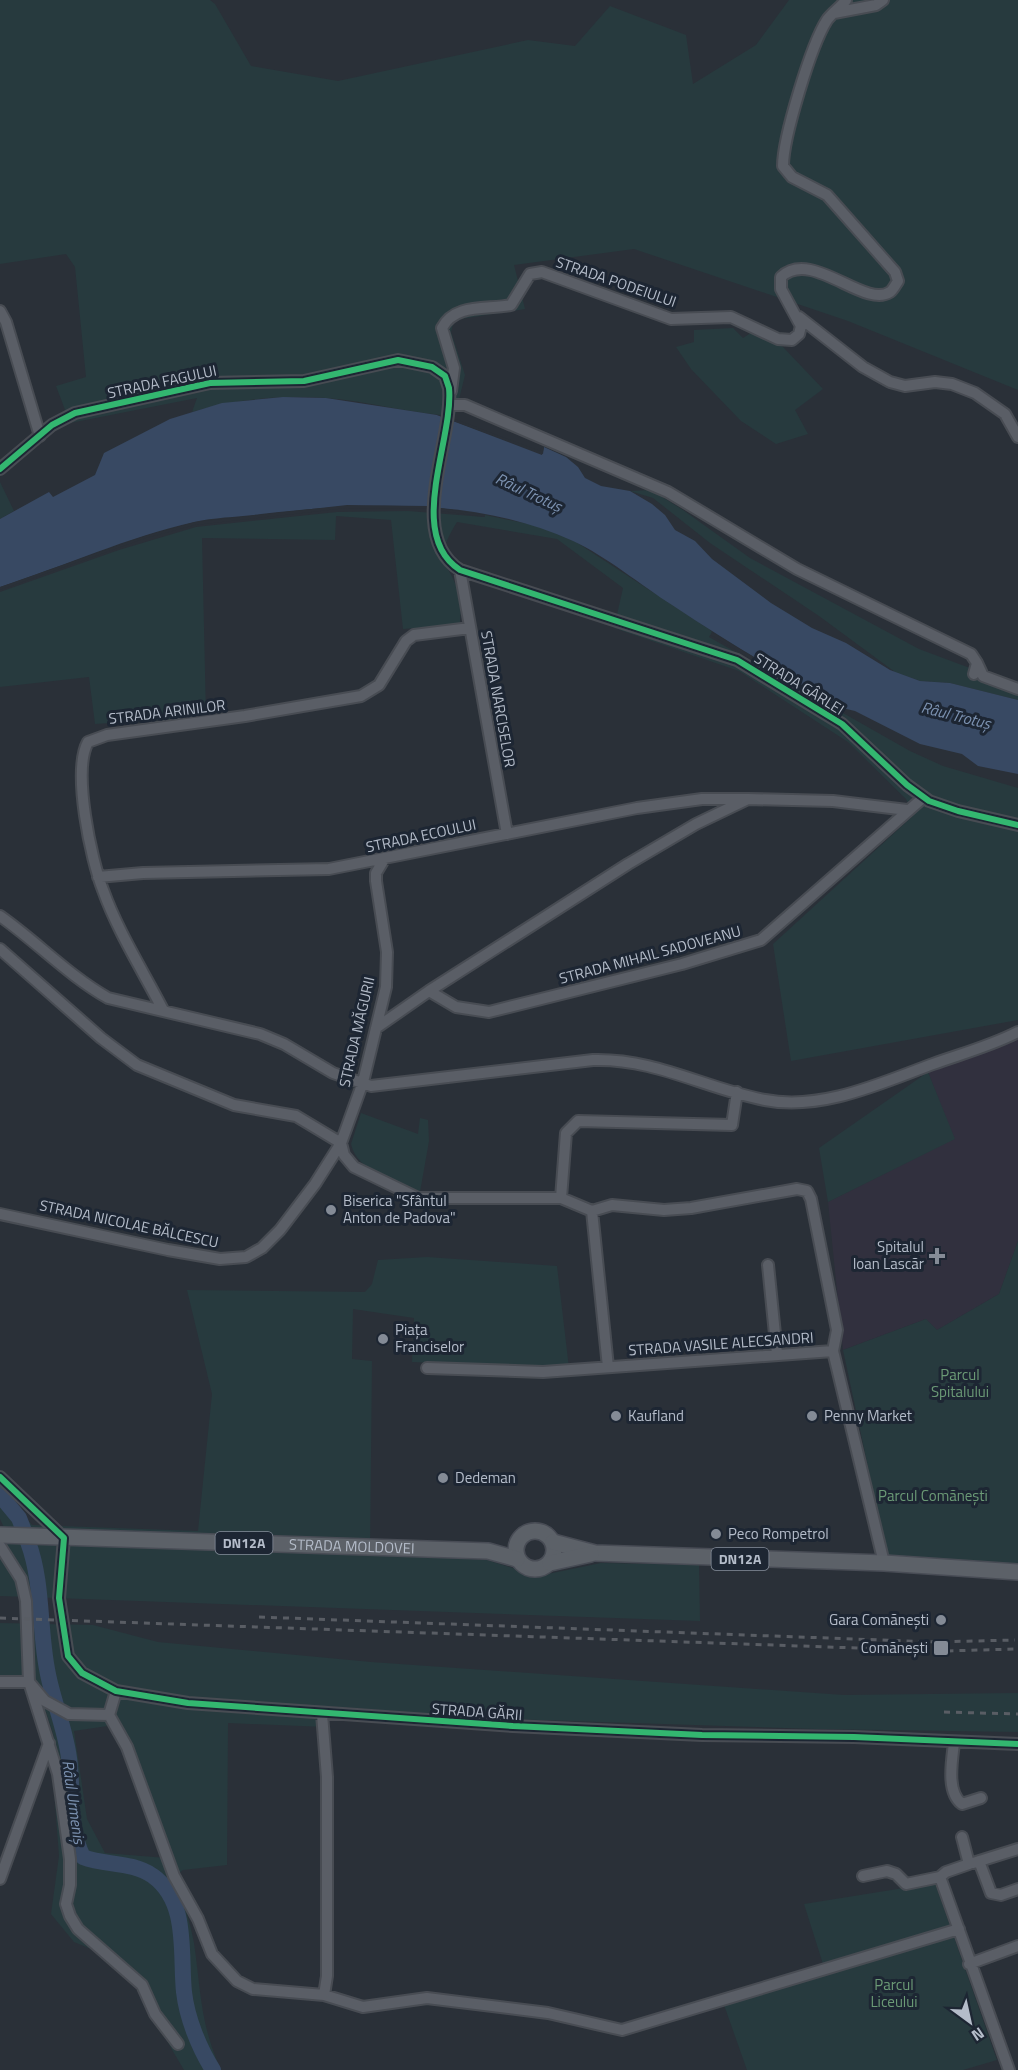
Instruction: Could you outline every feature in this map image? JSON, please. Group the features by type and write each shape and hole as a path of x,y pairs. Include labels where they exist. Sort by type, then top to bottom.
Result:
{"main road":[{"path":"535,1530 544,1533 553,1542 595,1553 531,1569 517,1559 517,1541 525,1533 535,1530"},
{"name":"STRADA MOLDOVEI","path":"0,1535 488,1551 517,1559"},
{"name":"STRADA MOLDOVEI","path":"488,1551 517,1541"},
{"path":"550,1563 554,1551 553,1542"},
{"name":"DN12A","path":"595,1553 884,1563 1018,1572"}],"street":[{"path":"846,0 827,20 808,67 783,150 783,166 792,177 827,195 895,272 898,281 890,292 876,296 806,268 789,269 781,277 781,289 799,317 870,372 890,382 906,386 935,382 952,384 975,393 1005,414 1018,437"},
{"path":"834,13 876,5 883,0"},
{"name":"STRADA PODEIULUI","path":"449,406 454,368 443,338 442,328 447,319 462,310 511,305 530,274 542,272 671,319 731,317 778,339 792,340 798,334 801,326 799,317"},
{"path":"0,311 6,322 40,436"},
{"name":"STRADA FAGULUI","path":"0,470 52,425 75,413 222,381 304,381 389,360 411,361 432,367 445,376 449,406"},
{"path":"460,570 452,564 442,549 436,534 433,513 449,406 465,405 668,492 797,569 959,647 971,654 975,668 983,676 1018,689"},
{"name":"STRADA GÂRLEI","path":"460,570 737,660 842,724 907,785 936,805 1018,825"},
{"name":"STRADA NARCISELOR","path":"460,570 507,834"},
{"name":"STRADA ARINILOR","path":"163,1010 111,911 98,877 82,798 81,757 88,742 106,735 235,718 361,696 379,685 403,646 414,635 470,628"},
{"name":"STRADA MIHAIL SADOVEANU","path":"429,991 456,1007 489,1012 682,964 761,940 924,797"},
{"name":"STRADA ECOULUI","path":"98,877 142,873 328,869 648,807 702,799 748,799"},
{"path":"376,1028 429,991 628,864 696,824 748,799 832,801 907,810"},
{"name":"STRADA MĂGURII","path":"341,1143 363,1082 386,987 387,952 376,873 385,858"},
{"path":"0,916 33,939 90,988 108,998 272,1038 333,1073 371,1086 593,1060 619,1059 645,1063 766,1100 798,1102 828,1098 882,1082 1018,1032"},
{"path":"0,949 100,1038 137,1065 234,1105 296,1116 341,1143 344,1155 354,1167 418,1198 561,1198 592,1211 612,1205 664,1210 691,1209 797,1189 807,1191 811,1200 837,1330 833,1351"},
{"path":"561,1198 566,1133 570,1126 578,1121 732,1125 737,1092"},
{"name":"STRADA NICOLAE BĂLCESCU","path":"0,1214 168,1250 220,1259 246,1257 262,1248 279,1230 315,1184 341,1143"},
{"name":"STRADA VASILE ALECSANDRI","path":"592,1211 608,1367"},
{"path":"768,1265 777,1354"},
{"name":"STRADA VASILE ALECSANDRI","path":"427,1368 510,1373 833,1351 884,1563"},
{"path":"0,1477 64,1538"},
{"name":"STRADA GĂRII","path":"64,1538 59,1598 68,1656 82,1673 116,1691 188,1703 322,1714 702,1735 854,1737 1018,1744"},
{"path":"0,1546 21,1579 26,1601 29,1682 58,1774 69,1859 70,1885 66,1904 70,1916 78,1929 142,1985 155,2014 177,2044"},
{"path":"0,1682 29,1682 45,1701 69,1714 109,1715"},
{"path":"116,1691 109,1715 127,1747 166,1857 183,1895 198,1919 212,1954 237,1981 254,1989 324,1995 363,2007 427,1998 522,2009 622,2030 959,1929"},
{"path":"322,1714 327,1789 327,1976 324,1995"},
{"path":"0,1879 50,1743"},
{"path":"954,1743 953,1790 957,1801 962,1804 981,1798"},
{"path":"962,1837 991,1893 1001,1895 1018,1889"},
{"path":"862,1876 887,1871 896,1874 906,1884 940,1877 946,1872 1018,1849"},
{"path":"940,1877 969,1964 1010,2070"},
{"path":"969,1964 1018,1946"}],"shaded area":[{"path":"1018,1039 1018,1241 999,1294 937,1330 926,1319 843,1350 828,1202 954,1139 928,1072"}],"green space":[{"path":"0,0 210,0 215,4 251,66 338,81 528,40 575,46 610,6 686,35 693,84 756,45 789,0 1018,0 1018,390 848,321 634,249 514,265 525,309 454,320 451,332 465,375 455,416 309,397 241,401 192,412 197,398 70,423 56,386 86,377 75,267 66,254 0,264"},
{"path":"733,328 743,338 754,331 783,347 823,389 795,410 808,434 776,444 741,421 691,369 676,347 694,342 694,330"},
{"path":"0,482 14,511 0,519"},
{"path":"651,490 750,558 919,649 1018,686 1018,700 950,683 920,681 895,672 819,616 710,543 653,498 630,491"},
{"path":"408,511 484,517 485,515 538,526 576,542 709,629 712,632 709,637 910,751 943,766 1018,788 1018,1020 791,1061 773,944 914,815 906,799 848,742 739,671 614,628 623,588 557,539 457,522 443,554 460,596 460,625 403,629 391,520 336,516 335,540 202,538 206,717 95,724 89,677 0,687 0,592 119,550 196,527 337,512"},
{"path":"928,1072 955,1139 828,1202 819,1148"},
{"path":"361,1113 418,1134 420,1118 428,1120 429,1141 420,1192 379,1175 361,1162 355,1154 351,1144"},
{"path":"1018,1241 1018,1567 887,1571 886,1551 843,1350 926,1319 937,1330 999,1294"},
{"path":"427,1257 557,1266 569,1368 412,1362 414,1318 353,1309 352,1359 372,1361 370,1554 487,1560 538,1576 601,1563 699,1565 700,1621 0,1596 0,1542 11,1542 0,1519 0,1487 32,1525 198,1531 212,1394 187,1290 365,1292 372,1284 378,1260"},
{"path":"0,1623 93,1625 158,1642 371,1662 844,1695 1018,1693 1018,1732 816,1729 505,1719 326,1706 326,1727 228,1723 227,1865 183,1870 175,1876 194,1943 205,2022 221,2070 184,2070 157,2024 128,1964 74,1942 51,1914 59,1856 54,1790 54,1737 46,1712 17,1676 0,1677","holes":["121,1724 167,1857 105,1853 87,1819 74,1731"]},
{"name":"Parcul Liceului","path":"935,1883 997,2060 963,2070 747,2070 723,2002 755,1985 823,1964 804,1904"}],"water":[{"name":"Râul Trotuș","path":"283,397 326,398 437,415 543,454 544,447 566,457 578,467 585,478 601,486 630,491 652,504 665,515 675,530 695,541 712,559 771,603 812,628 846,643 890,670 920,681 950,683 1018,700 1018,774 978,766 962,754 920,744 855,711 838,707 713,631 585,547 536,527 498,517 419,506 379,506 300,510 210,519 169,528 0,587 0,519 49,492 53,497 95,475 104,453 170,419 222,403"}],"pier":[{"path":"437,415 447,416 540,451 542,446 544,447 542,455"},
{"path":"347,505 427,506 485,515 485,517 427,509 347,508 195,525 146,538 0,590 0,587 145,536 195,522"},
{"path":"712,632 847,713 804,691 711,635"}],"waterway":[{"name":"Râul Urmeniș","path":"0,1495 19,1518 24,1531"},
{"name":"Râul Urmeniș","path":"28,1542 36,1573 47,1669 67,1747 73,1820 78,1845 83,1857 145,1871 165,1887 178,1914 184,1992 188,2012 198,2043 213,2070"}],"railway":[{"path":"259,1617 935,1642 1015,1640"},
{"path":"0,1618 943,1651 1018,1649"},
{"path":"944,1712 1018,1714"}],"cycle path":[{"path":"0,469 52,425 75,413 210,383 304,381 398,360 432,367 445,376 449,388 449,409 436,485 434,510 436,534 444,554 460,570 737,660 842,724 907,785 929,801 958,811 1018,825"},
{"path":"0,1477 64,1538 59,1598 68,1656 82,1673 116,1691 188,1703 513,1726 702,1735 854,1737 1018,1744"}],"place":[{"name":"Biserica \"Sfântul Anton de Padova\"","path":"331,1210"},
{"name":"Spitalul Ioan Lascăr","path":"937,1256"},
{"name":"Piața Franciselor","path":"383,1339"},
{"name":"Kaufland","path":"616,1416"},
{"name":"Penny Market","path":"812,1416"},
{"name":"Dedeman","path":"443,1478"},
{"name":"Peco Rompetrol","path":"716,1534"},
{"name":"Gara Comănești","path":"941,1620"},
{"name":"Comănești","path":"941,1648"}],"park label":[{"name":"Parcul Spitalului","path":"960,1384"},
{"name":"Parcul Comănești","path":"933,1496"}]}
